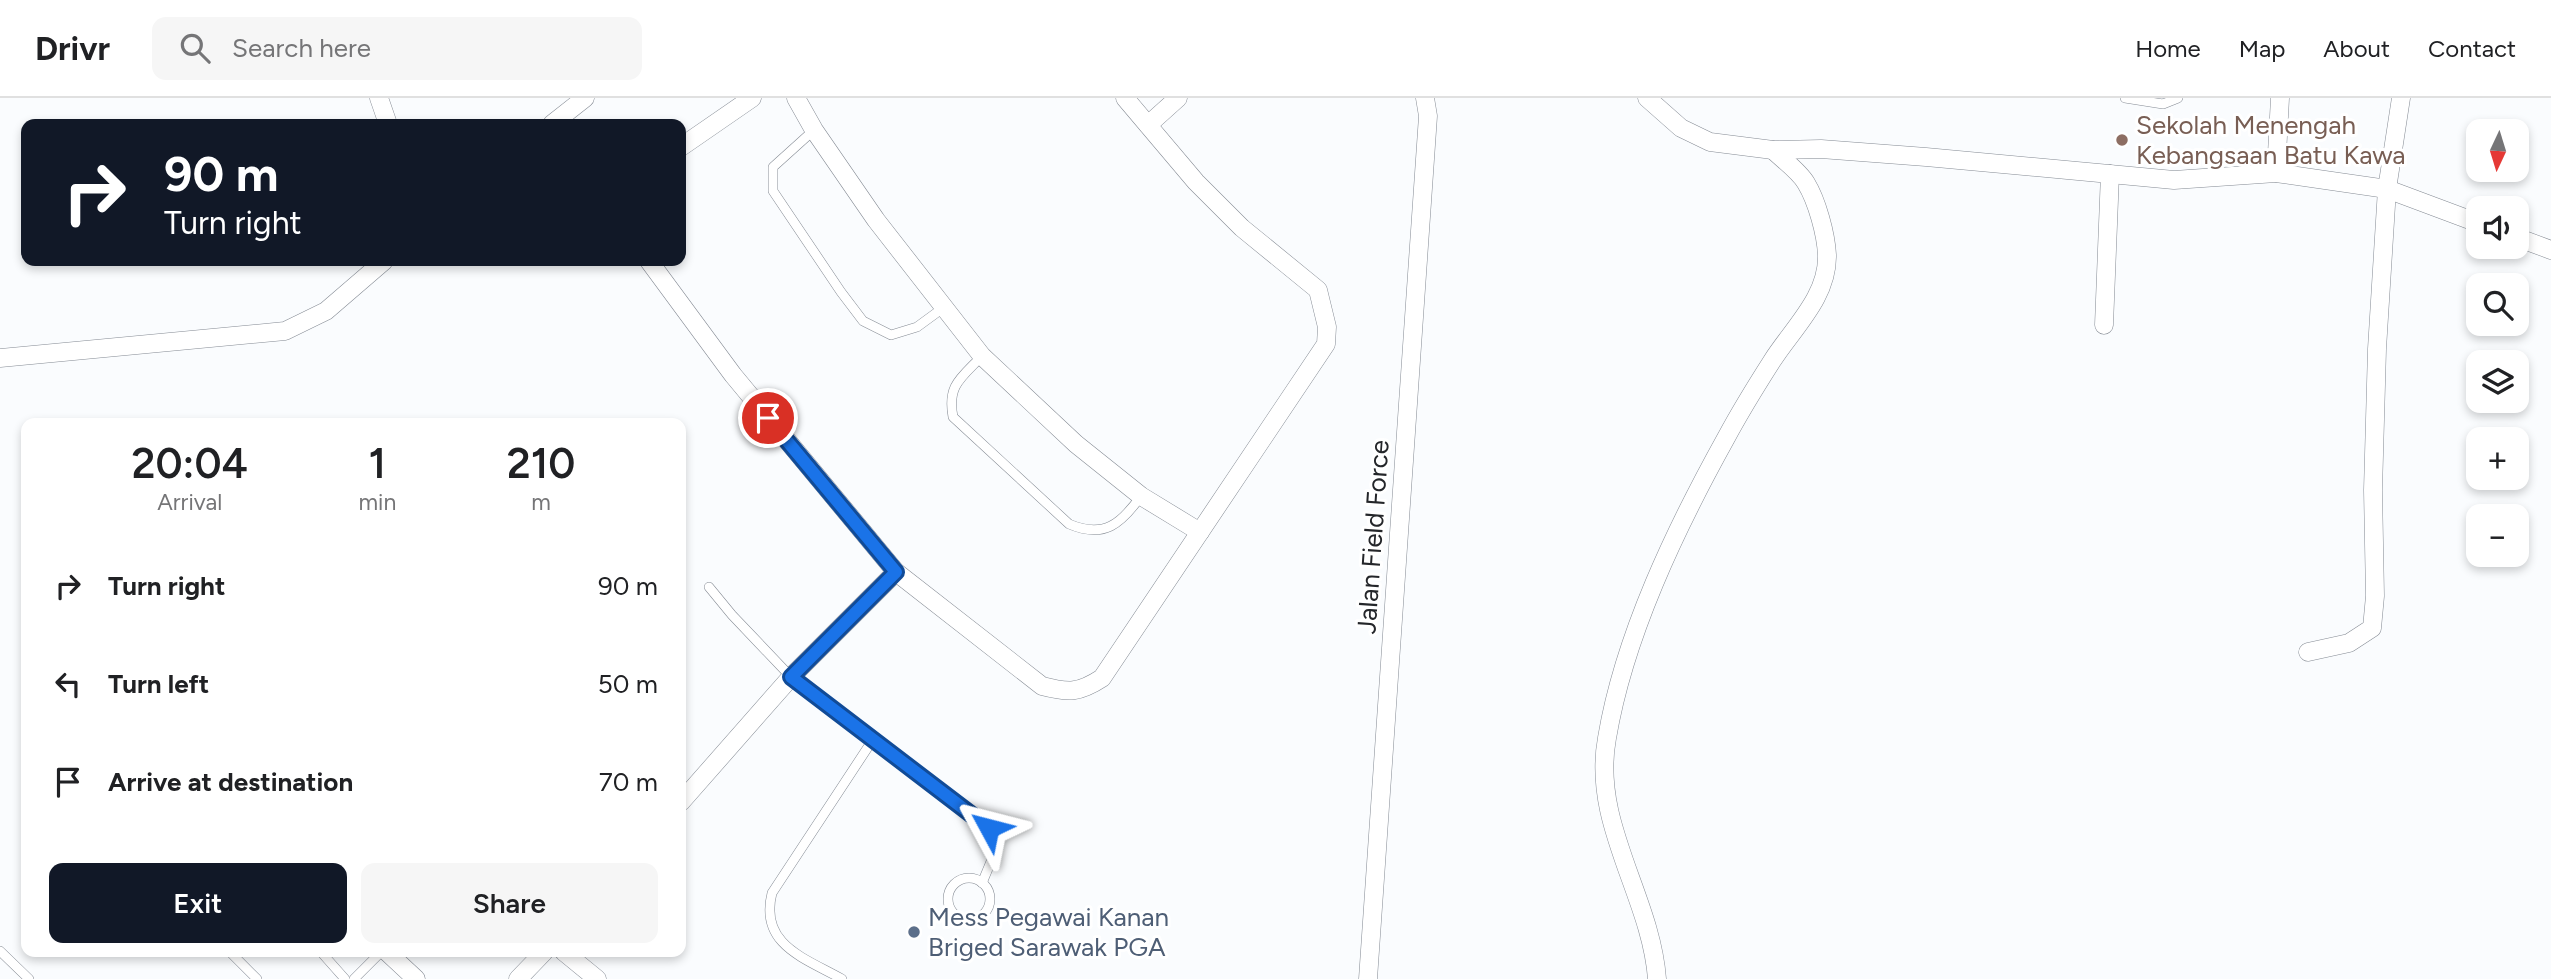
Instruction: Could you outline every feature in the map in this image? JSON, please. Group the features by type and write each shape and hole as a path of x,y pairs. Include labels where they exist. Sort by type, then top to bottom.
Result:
{"street":[{"path":"379,98 386,119"},
{"path":"558,119 585,98"},
{"path":"686,144 752,98"},
{"path":"796,98 814,130 943,308 982,356 1076,444 1141,496 1200,532"},
{"path":"653,266 733,375 896,572 1042,686 1061,691 1083,690 1102,678 1326,344 1327,327 1318,290 1242,228 1196,182 1125,98"},
{"path":"1148,125 1178,98"},
{"name":"Jalan Field Force","path":"1368,979 1427,130 1425,98"},
{"path":"1647,98 1681,128 1710,142 1773,150 1913,156 2174,180 2276,173 2387,189 2466,219"},
{"path":"2276,173 2280,98"},
{"path":"2308,652 2349,643 2372,628 2375,596 2373,489 2377,349 2387,189 2401,98"},
{"path":"1657,979 1648,928 1610,819 1606,741 1618,685 1676,536 1726,438 1773,360 1807,314 1823,278 1827,255 1819,218 1806,183 1773,150"},
{"path":"2104,326 2110,174"},
{"path":"2529,242 2551,250"},
{"path":"0,358 285,331 326,311 378,266"},
{"path":"686,796 791,677 896,572"},
{"path":"390,957 416,979"},
{"path":"519,979 539,957"},
{"path":"571,957 597,979"}],"lane":[{"path":"2125,98 2163,104 2178,98"},
{"path":"814,130 773,167 773,191 841,292 863,321 891,335 917,327 943,308"},
{"path":"982,356 954,385 950,401 953,417 1069,523 1093,532 1112,526 1131,510 1141,496"},
{"path":"709,587 791,677 989,828 995,852 982,883 990,899 986,911 971,920 958,917 949,903 953,886 970,879 982,883"},
{"path":"842,979 783,946 774,931 768,911 772,893 872,741"},
{"path":"0,951 29,979"},
{"path":"235,957 257,979"},
{"path":"325,957 345,979"},
{"path":"354,979 378,957"}],"place":[{"name":"Sekolah Menengah Kebangsaan Batu Kawa","path":"2122,140"},
{"name":"Mess Pegawai Kanan Briged Sarawak PGA","path":"914,932"}],"route":[{"path":"768,418 871,546 896,572 791,677 989,828"}]}
